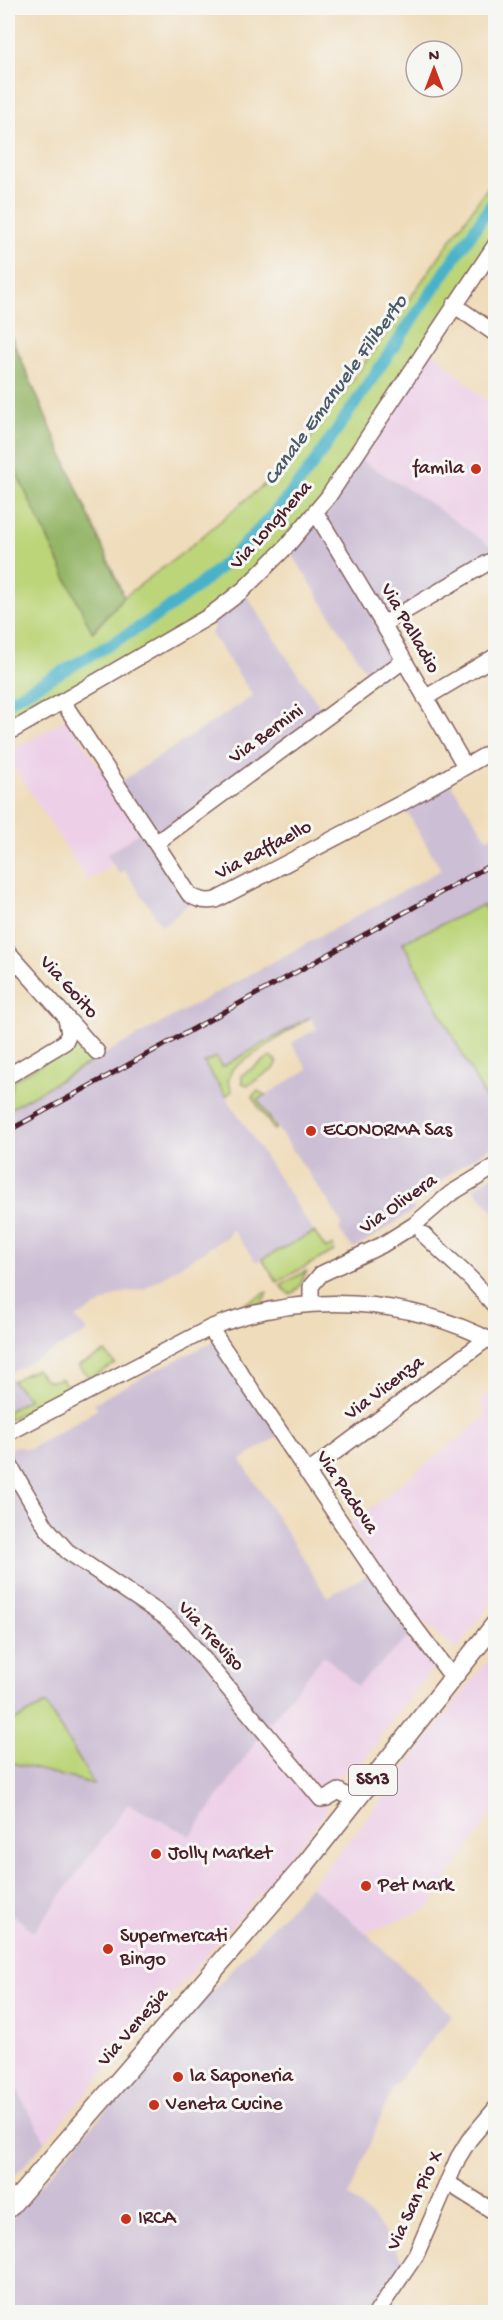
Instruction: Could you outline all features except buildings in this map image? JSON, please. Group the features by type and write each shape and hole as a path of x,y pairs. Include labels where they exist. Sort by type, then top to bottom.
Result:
{"main road":[{"name":"Via Venezia","path":"8,2209 208,1978 356,1802 495,1623"}],"street":[{"name":"Via Longhena","path":"8,732 177,637 215,612 287,546 316,513 495,244"},
{"path":"454,305 495,334"},
{"name":"Via Palladio","path":"316,513 465,766"},
{"path":"383,624 495,558"},
{"path":"425,698 495,656"},
{"name":"Via Bernini","path":"156,843 403,661"},
{"name":"Via Raffaello","path":"63,702 189,894 195,899 208,902 216,900 402,803 495,749"},
{"name":"Via Goito","path":"8,952 97,1052"},
{"path":"8,1076 65,1042 69,1033 66,1018"},
{"name":"Via Olivera","path":"311,1303 311,1286 321,1274 382,1245 414,1225 450,1194 495,1166"},
{"path":"423,1233 471,1279 495,1307"},
{"path":"8,1432 210,1328 260,1311 311,1303 370,1306 426,1315 456,1325 491,1341"},
{"name":"Via Padova","path":"210,1328 388,1592 453,1678"},
{"name":"Via Vicenza","path":"308,1473 491,1341"},
{"name":"Via Treviso","path":"8,1462 54,1539 67,1551 165,1617 181,1632 321,1799 339,1791 356,1802"},
{"name":"Via San Pio X","path":"376,2313 416,2255 469,2140 495,2108"},
{"path":"448,2183 495,2213"}],"shaded area":[{"path":"427,346 495,409 495,550 427,501 354,456"},
{"path":"354,456 427,501 496,550 495,558 383,624 403,661 373,683 287,546"},
{"path":"243,590 327,718 156,843 195,899 162,926 125,870 119,874 107,854 146,829 117,784 253,696 211,634 214,627 208,617"},
{"path":"67,718 142,832 108,853 113,864 88,881 8,758 8,753"},
{"path":"446,777 487,838 495,834 495,928 483,905 403,943 495,1116 495,1154 491,1147 456,1169 411,1204 415,1210 355,1248 339,1230 342,1224 334,1210 258,1100 308,1069 291,1043 317,1029 311,1018 222,1067 204,1063 314,1232 256,1262 232,1229 228,1236 144,1289 118,1294 76,1318 88,1332 8,1374 8,1110 106,1053 441,870 402,803"},
{"path":"495,1174 495,1213 473,1188"},
{"path":"218,1340 281,1434 241,1460 327,1597 374,1571 416,1630 357,1686 324,1655 264,1730 191,1836 128,1804 34,1932 8,1911 8,1762 94,1783 46,1704 8,1724 8,1457 14,1446 30,1449 98,1409 94,1403"},
{"path":"8,1376 30,1399 8,1411"},
{"path":"495,1386 495,1598 456,1650 413,1613 410,1615 350,1524 487,1416 480,1401"},
{"path":"408,1637 436,1664 394,1717 352,1778 342,1771 327,1792 326,1813 267,1885 45,2141 8,2072 8,1911 34,1932 128,1804 264,1730 324,1654 357,1685"},
{"path":"495,1651 495,1808 428,1909 366,1933 310,1886 350,1840"},
{"path":"310,1886 366,1933 452,2015 392,2089 349,2196 378,2223 408,2268 377,2312 8,2312 8,2222 175,2031"},
{"path":"8,2072 45,2141 8,2184"}],"green space":[{"path":"495,177 495,242 328,497 243,590 8,733 8,455 93,632 124,597 185,551 287,465 305,445"},
{"path":"8,329 124,597 92,632 8,455"},
{"path":"483,905 495,928 495,1116 403,942"},
{"path":"310,1017 232,1069 228,1081 232,1091 226,1096 204,1063 215,1057 222,1067"},
{"path":"74,1036 98,1058 8,1110 8,1100 14,1080 69,1048"},
{"path":"272,1057 277,1062 275,1068 248,1085 242,1083 242,1075"},
{"path":"257,1091 266,1095 258,1100 276,1128 274,1130 252,1097"},
{"path":"314,1232 326,1249 333,1245 334,1251 277,1282 262,1259"},
{"path":"307,1271 293,1293 289,1294 280,1285"},
{"path":"267,1292 258,1304 232,1310"},
{"path":"105,1352 115,1364 90,1378 78,1366"},
{"path":"36,1369 47,1380 53,1381 61,1378 69,1388 8,1420 8,1411 29,1399 12,1381"},
{"path":"46,1704 94,1784 8,1762 8,1724"}],"waterway":[{"name":"Canale Emanuele Filiberto","path":"8,702 167,609 206,580 255,534 312,466 496,198"}],"railway":[{"path":"8,1131 496,862"}],"place":[{"name":"famila","path":"476,469"},
{"name":"ECONORMA Sas","path":"311,1131"},
{"name":"Jolly Market","path":"156,1854"},
{"name":"Pet Mark","path":"366,1886"},
{"name":"Supermercati Bingo","path":"108,1949"},
{"name":"la Saponeria","path":"178,2077"},
{"name":"Veneta Cucine","path":"154,2105"},
{"name":"IRCA","path":"126,2219"}]}
